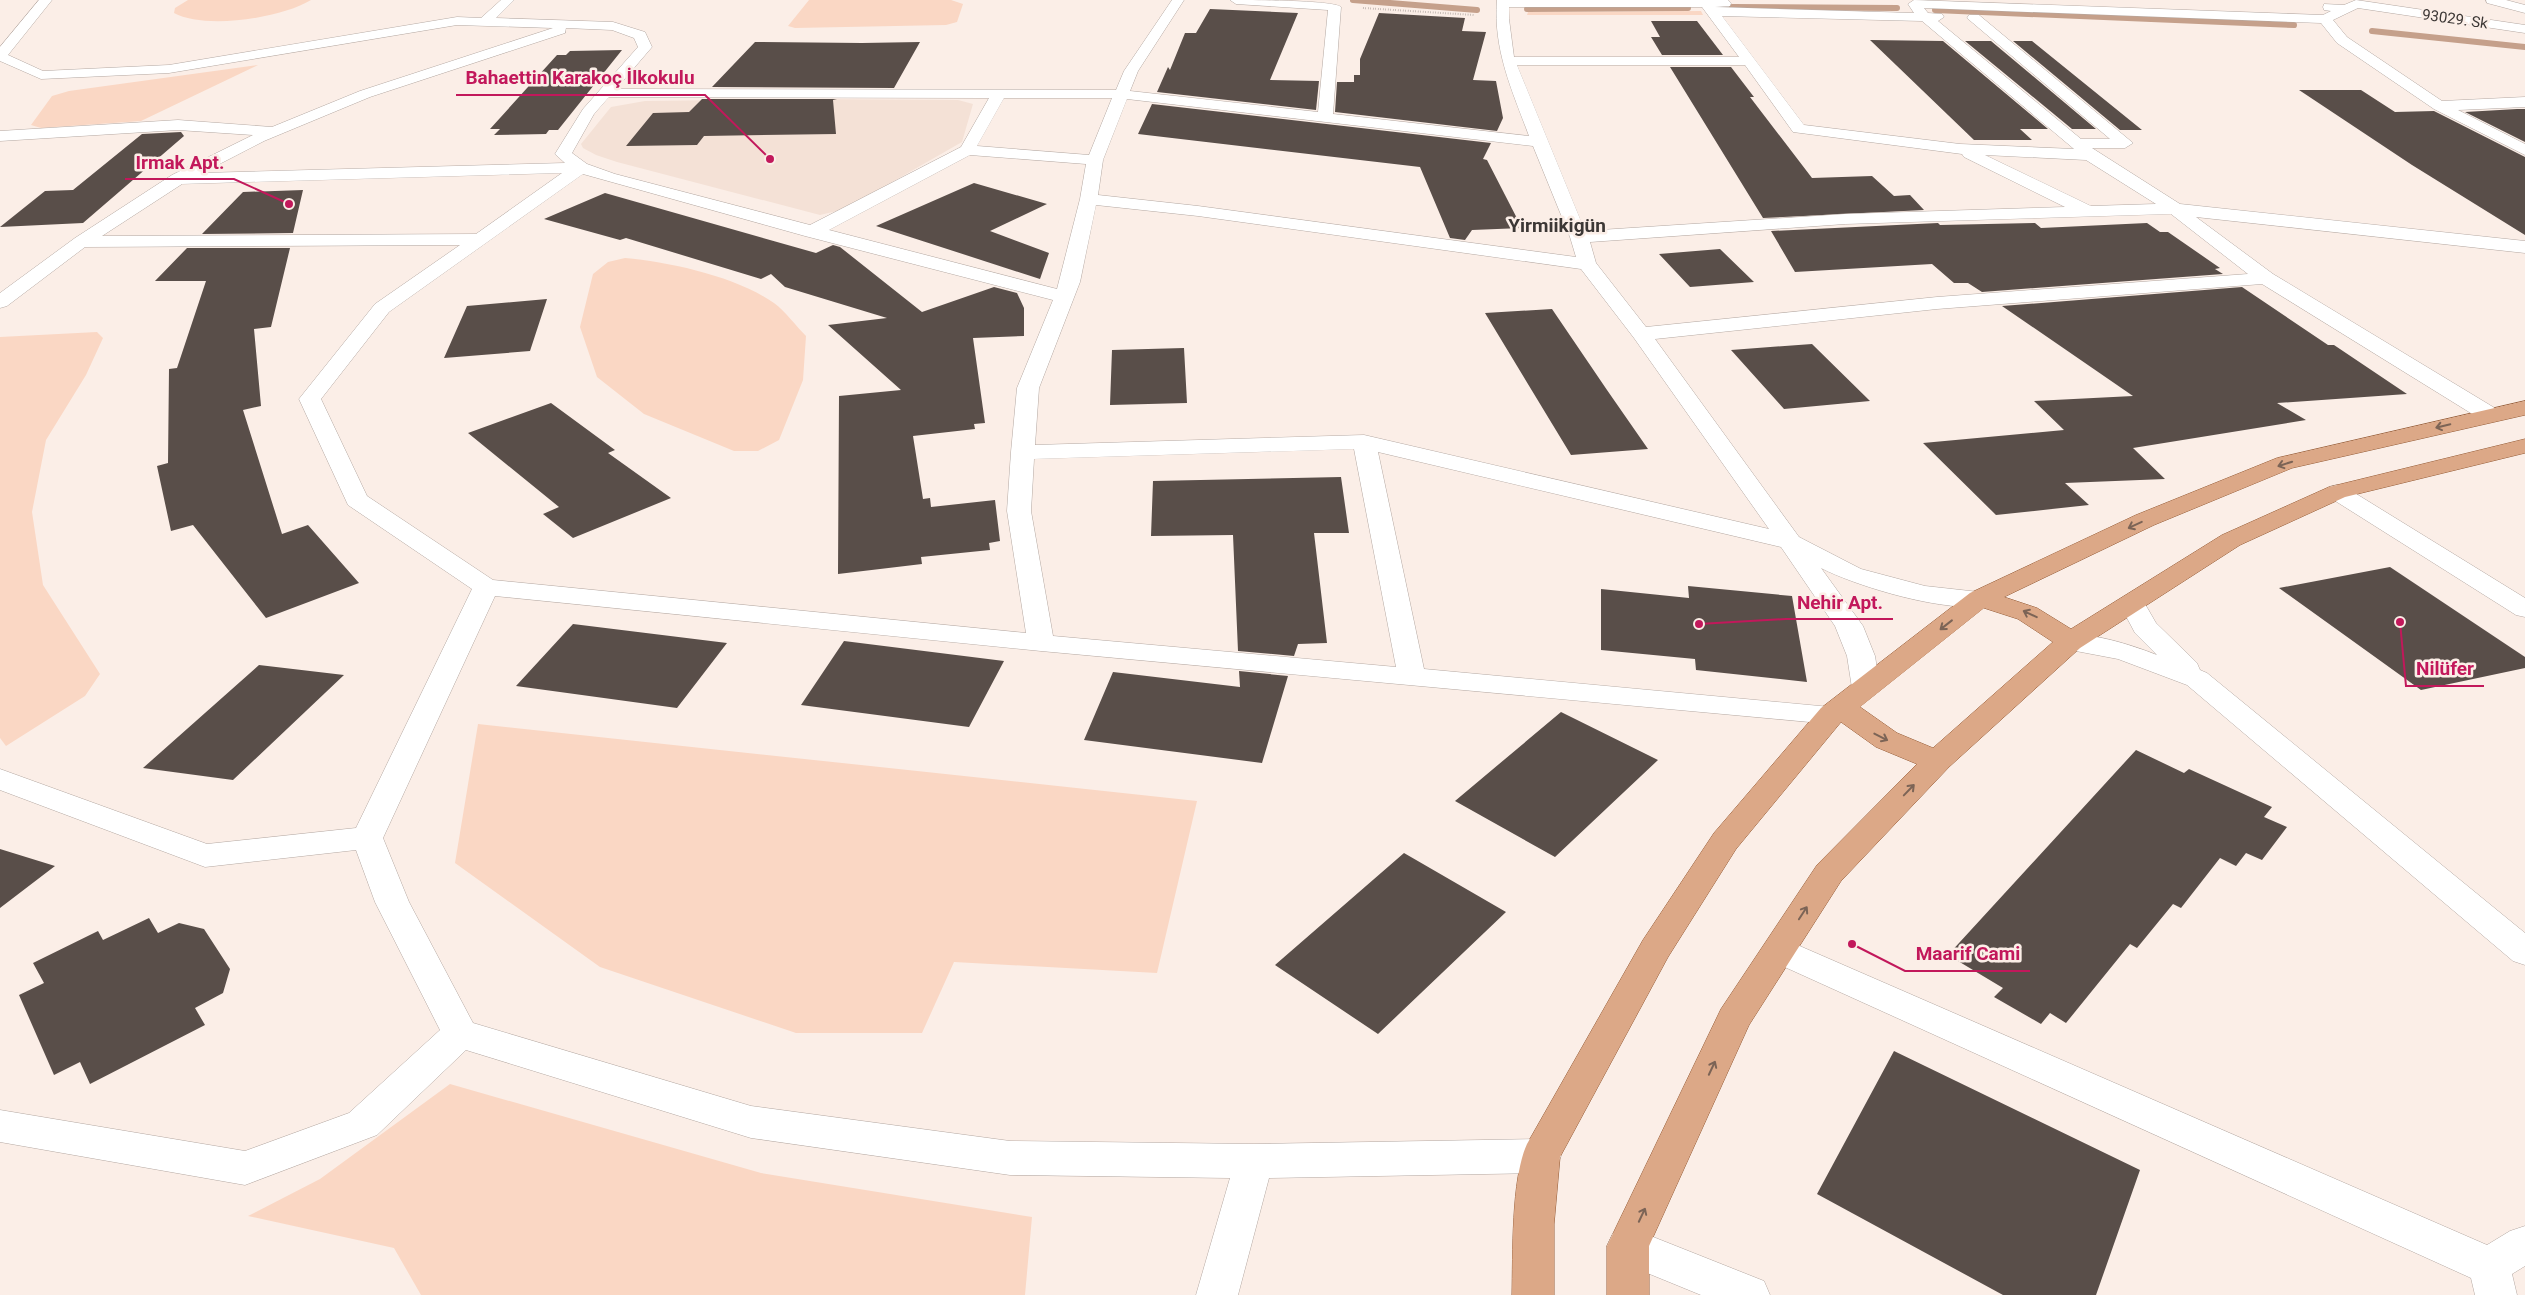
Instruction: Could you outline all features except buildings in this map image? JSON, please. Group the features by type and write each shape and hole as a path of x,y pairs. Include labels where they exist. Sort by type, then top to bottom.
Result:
{"main road":[{"path":"1533,1295 1534,1224 1540,1156 1656,949 1725,841 1837,711 1979,598 2145,520 2285,463 2525,408"},
{"path":"1628,1295 1628,1246 1734,1020 1829,873 1938,760 2070,642 2231,540 2337,492 2525,446"},
{"path":"1979,598 2011,606 2046,622 2070,642"},
{"path":"1837,711 1867,730 1907,750 1938,760"}],"street":[{"path":"46,0 0,56 41,75 169,69 456,21 613,26 640,34 645,47 588,112 563,154 581,168 610,178 811,232 1064,297"},
{"path":"484,22 508,0"},
{"path":"1041,643 1019,511 1028,388 1070,282 1089,199 1095,160 1130,71 1178,0"},
{"path":"1236,0 1335,7 1325,118"},
{"path":"2492,0 2525,9"},
{"name":"93029. Sk","path":"2323,2 2525,29"},
{"path":"1866,688 1861,656 1849,626 1641,334 1587,264 1580,237 1508,61 1503,6 1710,8 1920,6 2325,19 2351,7"},
{"path":"1920,6 1974,18 2335,32"},
{"path":"1920,6 2090,155 2176,209 2266,278 2490,415"},
{"path":"1710,8 1799,129 1960,150 2090,155"},
{"path":"1974,18 2125,143 2077,144"},
{"path":"2325,19 2342,40 2439,106 2525,150"},
{"path":"0,302 82,242 178,179 275,131 365,94 576,25"},
{"path":"1508,61 1750,61"},
{"path":"604,93 1121,94 1541,142"},
{"path":"967,150 999,94"},
{"path":"2439,106 2525,102"},
{"path":"3,138 178,125 275,131"},
{"path":"811,232 967,150 1095,160"},
{"path":"1960,150 2089,212"},
{"path":"178,179 581,168"},
{"path":"581,168 382,308 310,398 357,500 486,587 1041,643 1412,677 1837,711"},
{"path":"1089,199 1198,211 1587,264"},
{"path":"1580,237 1845,219 2176,209 2525,247"},
{"path":"82,242 480,239"},
{"path":"1641,334 1937,304 2266,278"},
{"path":"1023,452 1364,442 1790,542 1852,574 1923,594 1979,598"},
{"path":"1364,442 1412,677"},
{"path":"2337,492 2525,609"},
{"path":"486,587 367,838 392,902 460,1034 752,1122 1010,1158 1254,1160 1540,1156"},
{"path":"2132,603 2145,627 2197,679 2525,952"},
{"path":"2070,642 2124,652 2197,679"},
{"path":"0,780 205,856 367,838"},
{"path":"1779,950 2493,1280 2525,1244"},
{"path":"0,1126 244,1168 363,1124 460,1034"},
{"path":"1217,1295 1254,1160"},
{"path":"1628,1246 1749,1295"}],"path":[{"path":"1335,7 1503,6"}],"shaded area":[{"path":"188,0 311,0 282,12 263,17 243,20 204,21 174,13 175,8"},
{"path":"809,0 951,0 963,4 957,22 946,25 795,28 788,26"},
{"path":"1701,11 1703,15 1527,15 1528,12"},
{"path":"258,65 141,121 41,128 31,125 52,96 69,91"},
{"path":"958,100 973,104 962,142 845,209 820,215 617,162 596,155 583,148 581,144 611,107 645,101"},
{"path":"625,258 683,267 723,278 742,286 774,303 806,336 803,380 779,440 758,451 734,451 644,414 597,377 580,327 593,274 608,262"},
{"path":"97,332 103,338 86,375 46,440 32,512 43,585 100,674 85,696 6,746 0,738 0,337"},
{"path":"478,724 1197,801 1157,973 954,962 922,1033 796,1033 600,967 455,863"},
{"path":"450,1084 761,1173 1032,1217 1025,1295 421,1295 394,1248 248,1216 320,1179"}],"waterway":[{"path":"1353,0 1477,10"},
{"path":"1732,7 1897,8"},
{"path":"1527,9 1688,8"},
{"path":"1935,10 2294,25"},
{"path":"2372,31 2525,47"}],"place":[{"name":"Bahaettin Karakoç İlkokulu","path":"770,159"},
{"name":"Irmak Apt.","path":"289,204"},
{"name":"Nilüfer","path":"2400,622"},
{"name":"Nehir Apt.","path":"1699,624"},
{"name":"Maarif Cami","path":"1852,944"}],"district":[{"name":"Yirmiikigün","path":"1557,225"}]}
